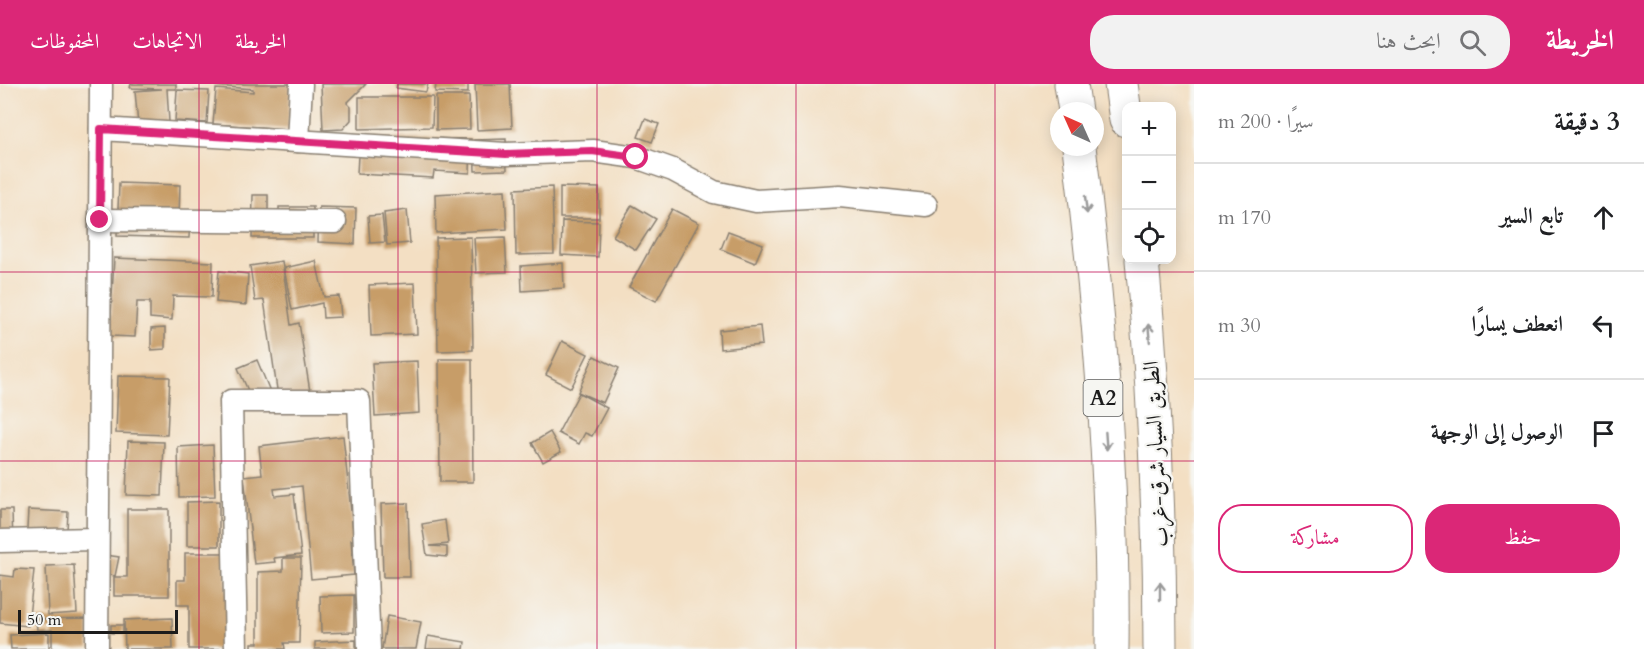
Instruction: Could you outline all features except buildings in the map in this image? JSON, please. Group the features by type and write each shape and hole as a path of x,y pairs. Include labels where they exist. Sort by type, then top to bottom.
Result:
{"highway":[{"path":"1071,84 1074,102"},
{"path":"1121,84 1124,102"},
{"name":"الطريق السيار شرق-غرب","path":"1080,156 1097,288 1113,548 1112,649"},
{"name":"الطريق السيار شرق-غرب","path":"1142,264 1149,336 1159,535 1160,649"}],"street":[{"path":"97,649 101,84"},
{"path":"298,141 302,84"},
{"path":"101,129 506,154 592,151 636,157 673,170 714,192 756,201 840,196 926,205"},
{"path":"100,220 335,222"},
{"path":"236,649 231,401 359,401 369,649"},
{"path":"0,541 96,539"}],"route":[{"path":"100,220 101,129 506,154 592,151 636,157"}]}
